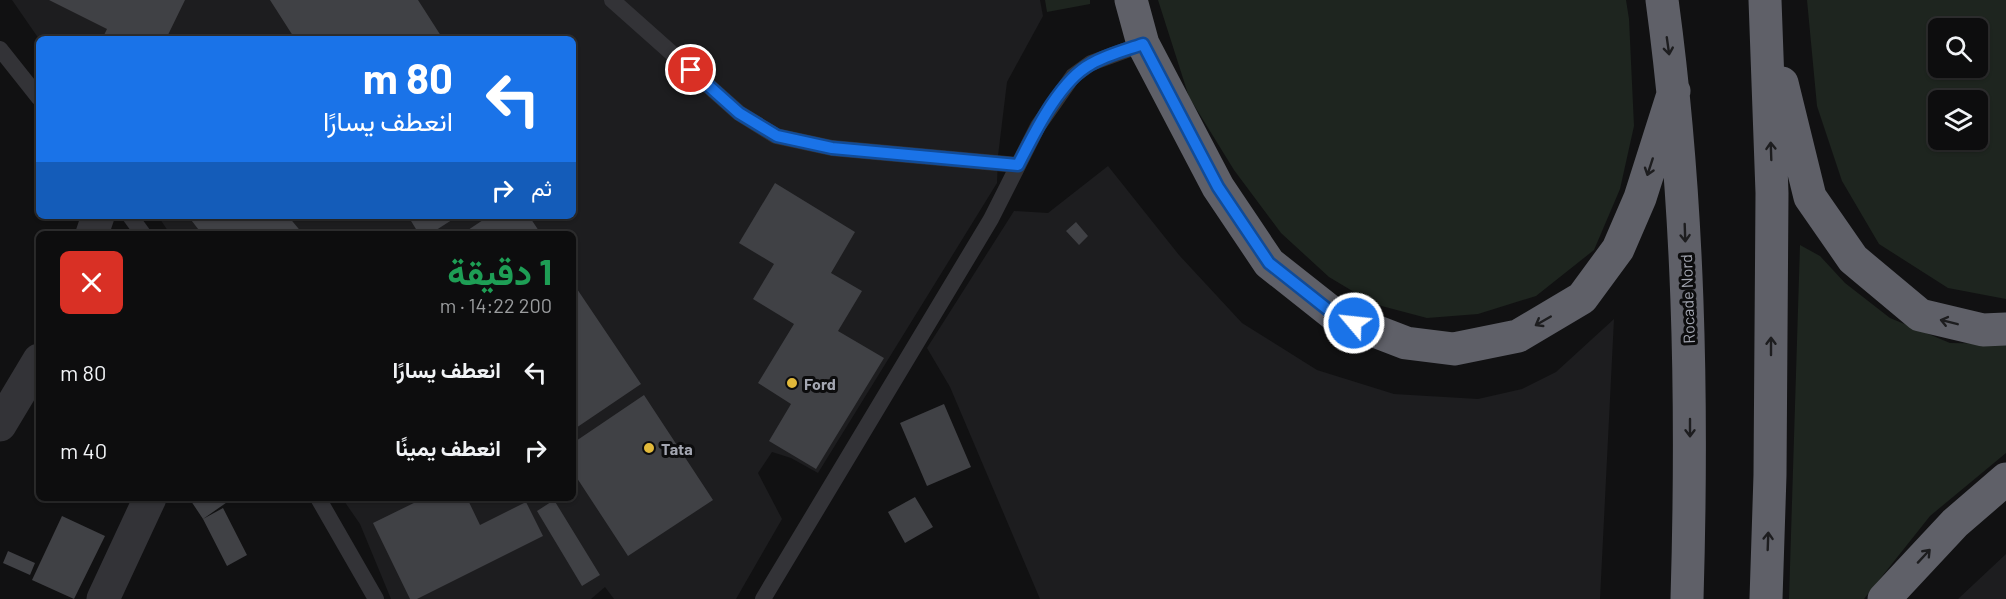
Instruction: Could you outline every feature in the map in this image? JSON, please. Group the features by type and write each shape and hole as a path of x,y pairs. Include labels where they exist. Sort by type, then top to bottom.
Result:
{"highway":[{"path":"1131,0 1143,44 1218,187 1269,263 1336,316 1406,343 1454,348 1518,336 1582,298 1618,249 1640,198 1674,91"},
{"name":"Rocade Nord","path":"1662,0 1674,91 1683,204 1690,371 1687,599"},
{"path":"1766,10 1810,196 1853,259 1920,315 1983,330 2006,329"},
{"path":"1766,10 1772,193 1770,475 1766,599"},
{"path":"1884,599 1955,523 2006,479"}],"street":[{"path":"0,425 36,365"},
{"path":"103,599 149,501"}],"lane":[{"path":"612,0 739,113 777,136 832,148 1018,165"},
{"path":"763,599 991,219 1038,126 1073,76 1091,63 1143,44"},
{"path":"0,49 36,94"},
{"path":"320,501 375,599"}],"shaded area":[{"path":"12,0 1040,0 1043,16 1007,82 997,183 818,473 791,458 772,452 758,473 782,519 736,599 614,599 605,587 591,599 391,599 360,524 344,501 576,501 576,231 168,231 160,219 576,219 576,36 37,36"},
{"path":"1045,0 1090,0 1090,4 1047,12"},
{"path":"1158,0 1626,0 1634,126 1620,189 1594,250 1536,296 1478,314 1427,318 1374,304 1329,277 1281,233 1234,170 1189,97"},
{"path":"1807,0 2006,0 2006,299 1948,288 1879,244 1842,181 1817,106"},
{"path":"1108,166 1179,255 1242,323 1317,370 1394,394 1478,399 1522,389 1556,372 1614,319 1600,599 1040,599 950,387 927,348 1014,211 1048,213"},
{"path":"1800,245 1820,256 1845,283 1890,318 1950,343 2006,344 2006,453 1930,516 1864,599 1789,599"},
{"path":"2006,554 2006,599 1958,599"}],"building":[{"path":"49,0 185,0 167,36 104,36 107,29"},
{"path":"270,0 418,0 441,36 293,36"},
{"path":"775,183 855,232 831,273 862,291 838,331 884,358 816,469 769,441 791,404 758,383 794,324 753,299 774,264 739,243"},
{"path":"190,219 290,219 300,231 200,231"},
{"path":"410,219 453,219 435,231 417,231"},
{"path":"484,219 531,219 539,231 466,231"},
{"path":"1076,222 1088,236 1079,245 1066,231"},
{"path":"576,287 641,384 576,428"},
{"path":"644,395 713,500 628,556 576,477 576,441"},
{"path":"944,404 971,467 927,486 900,423"},
{"path":"915,497 933,527 905,543 888,512"},
{"path":"191,501 229,501 203,519"},
{"path":"418,501 468,501 480,525 526,502 543,536 417,599 410,599 373,523"},
{"path":"555,501 600,575 582,586 537,511"},
{"path":"223,508 247,555 227,566 203,519"},
{"path":"62,516 105,536 74,599 32,580"},
{"path":"8,551 35,563 30,575 3,563"}],"place":[{"name":"Ford","path":"792,383"},
{"name":"Tata","path":"649,448"}],"route":[{"path":"691,70 739,113 777,136 832,148 1018,165 1038,126 1073,76 1091,63 1143,44 1218,187 1269,263 1336,316 1354,323"}]}
